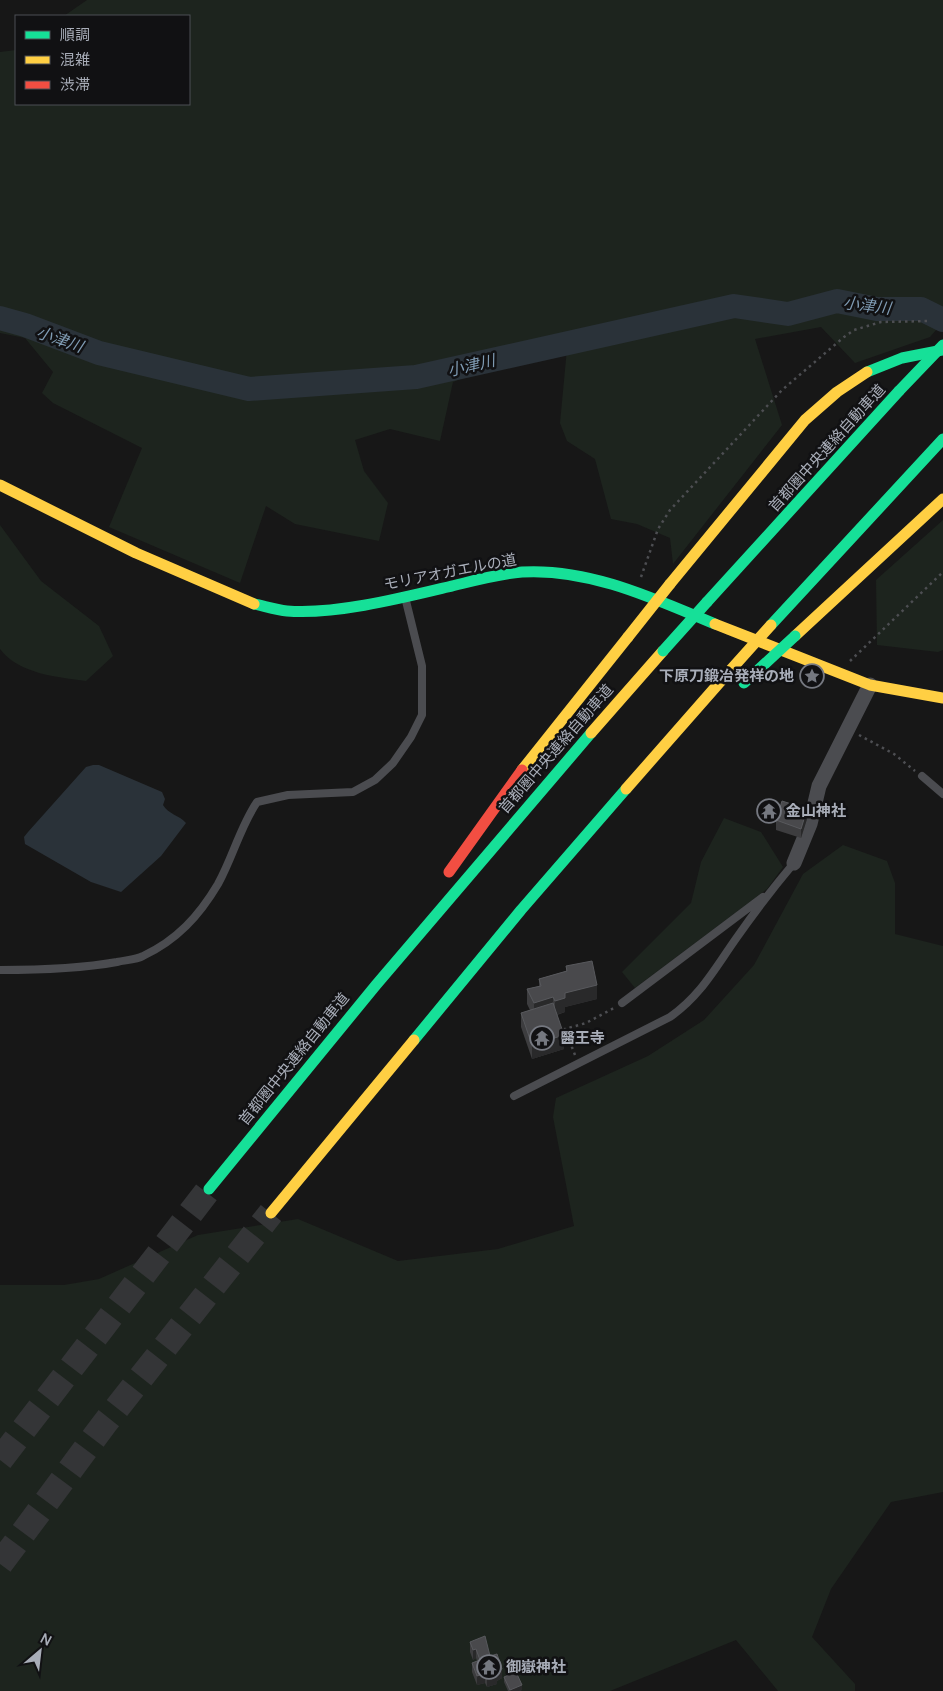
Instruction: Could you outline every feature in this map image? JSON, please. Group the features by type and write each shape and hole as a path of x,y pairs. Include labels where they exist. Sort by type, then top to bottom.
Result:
{"main road":[{"name":"首都圏中央連絡自動車道","path":"209,1188 348,1016 483,855 707,602 943,344"},
{"path":"444,879 512,782 670,584 805,420 849,381 870,368 892,359 943,350"},
{"path":"271,1213 521,910 727,674 943,439"},
{"name":"モリアオガエルの道","path":"0,485 136,553 249,603 286,611 317,611 405,597 494,576 524,572 559,573 587,578 636,592 870,685 943,698"},
{"path":"741,686 943,499"},
{"path":"521,910 565,867 690,734"},
{"path":"348,1016 416,919"}],"street":[{"path":"794,863 810,824 819,786 870,685"}],"lane":[{"path":"0,970 90,967 141,958 172,940 199,914 226,869 245,820 257,802 288,796 353,792 375,780 392,763 411,736 422,715 422,666 405,597"},
{"path":"922,776 943,794"},
{"path":"514,1096 670,1017 688,1004 704,986 770,891 794,863"},
{"path":"622,1003 770,891"}],"path":[{"path":"636,592 658,529 670,510 782,390 854,330 881,322 930,321"},
{"path":"838,673 943,572"},
{"path":"849,729 894,754 922,776"},
{"path":"578,1064 565,1030 586,1023 605,1013"}],"shaded area":[{"path":"87,0 943,0 943,322 930,337 855,363 821,327 755,339 782,425 673,564 670,538 637,524 611,519 595,459 567,441 560,423 568,338 453,382 440,441 390,429 355,440 364,471 388,503 379,541 295,524 266,506 240,583 109,527 142,448 53,403 42,393 53,372 25,338 0,333 0,52 15,50 15,105 190,105 190,15 65,15"},
{"path":"943,520 943,650 938,652 877,645 876,580"},
{"path":"0,525 41,581 99,626 113,656 86,681 51,676 28,669 17,664 0,649"},
{"path":"99,765 162,792 165,799 163,805 165,808 186,823 161,856 121,892 91,882 25,844 24,837 28,832 86,767"},
{"path":"724,818 761,832 783,867 767,889 635,988 622,972 691,903 701,862"},
{"path":"843,845 887,861 895,883 895,934 943,946 943,1492 891,1502 831,1589 812,1637 855,1684 855,1691 778,1691 736,1640 610,1691 0,1691 0,1285 64,1285 99,1279 198,1235 298,1219 398,1261 498,1249 574,1226 553,1117 556,1098 648,1056 704,1020 754,965 803,874"}],"building":[{"path":"766,800 775,803 772,811 763,808"},
{"path":"782,801 807,809 801,829 776,820"},
{"path":"592,961 597,985 565,993 565,998 555,1001 553,997 534,1003 527,989 541,986 539,979 567,971 566,966"},
{"path":"553,1003 564,1035 532,1045 521,1013"},
{"path":"485,1636 490,1656 497,1654 502,1669 496,1671 497,1675 487,1678 485,1673 477,1676 472,1663 480,1660 476,1649 473,1650 470,1642"},
{"path":"516,1672 522,1685 510,1690 504,1677"}],"waterway":[{"name":"小津川","path":"0,318 25,325 99,353 249,389 416,377 734,306 788,314 837,301 877,309 921,309 943,320"}],"tunnel":[{"path":"0,1460 209,1189"},
{"path":"0,1564 105,1423 271,1213"}],"traffic: fast":[{"path":"899,391 943,345"},
{"path":"867,372 902,358 943,350"},
{"path":"707,602 899,391"},
{"path":"771,625 943,439"},
{"path":"254,604 274,609 306,612 346,608 503,574 547,572 572,575 622,587 715,624"},
{"path":"663,651 707,602"},
{"path":"744,683 795,636"},
{"path":"209,1189 376,985 591,733"},
{"path":"414,1040 521,910 626,789"}],"traffic: slow":[{"path":"670,584 805,420 837,392 867,372"},
{"path":"0,485 136,553 254,604"},
{"path":"795,636 943,499"},
{"path":"628,637 670,584"},
{"path":"715,624 870,685 943,698"},
{"path":"727,674 771,625"},
{"path":"522,770 628,637"},
{"path":"591,733 663,651"},
{"path":"626,789 727,674"},
{"path":"271,1213 414,1040"}],"traffic: jam":[{"path":"449,872 522,770"}],"place":[{"name":"下原刀鍛冶発祥の地","path":"812,676"},
{"name":"金山神社","path":"769,811"},
{"name":"醫王寺","path":"542,1038"},
{"name":"御嶽神社","path":"489,1667"}]}
